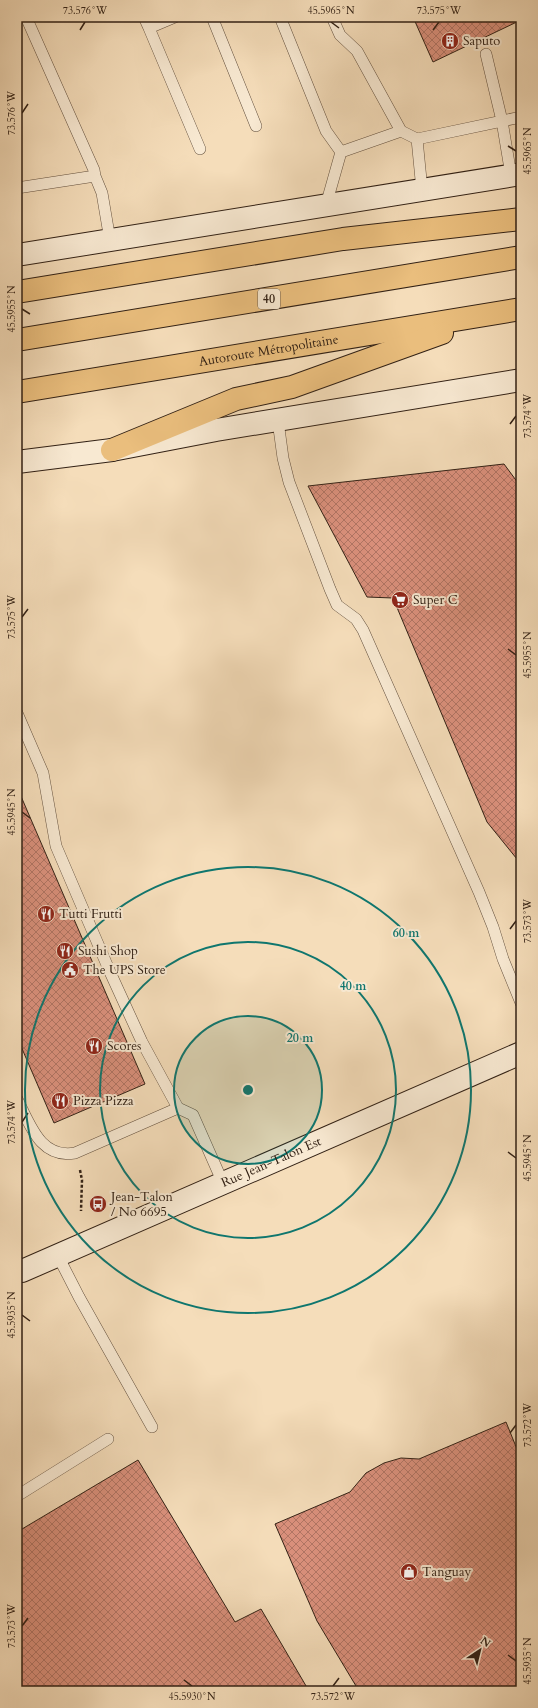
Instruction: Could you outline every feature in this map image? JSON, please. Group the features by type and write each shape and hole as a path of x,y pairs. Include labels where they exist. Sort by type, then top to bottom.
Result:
{"highway":[{"path":"17,292 343,239 521,219"},
{"name":"40","path":"17,340 521,257"},
{"name":"Autoroute Métropolitaine","path":"17,392 521,309"},
{"path":"112,450 236,399 292,387 496,313"}],"main road":[{"path":"17,255 516,175"},
{"path":"17,462 112,450 216,430 521,380"},
{"name":"Rue Jean-Talon Est","path":"20,1266 58,1256 521,1053"}],"lane":[{"path":"26,17 94,170 102,193 110,240"},
{"path":"144,17 200,150"},
{"path":"149,28 175,17"},
{"path":"212,17 256,126"},
{"path":"280,17 326,131 341,152"},
{"path":"332,17 340,35 357,51 402,131 417,139 521,117"},
{"path":"486,54 516,175"},
{"path":"341,152 402,131"},
{"path":"417,139 422,190"},
{"path":"326,205 341,152"},
{"path":"17,188 95,176"},
{"path":"278,421 283,458 289,482 330,589 337,604 356,619 363,630 479,892 493,927 503,959 521,1003"},
{"path":"17,713 43,773 56,846 110,972 142,1042 178,1108 193,1115 223,1183"},
{"path":"17,1099 38,1140 54,1153 64,1155 75,1153 178,1108"},
{"path":"58,1256 79,1297 152,1427"},
{"path":"17,1496 108,1439"}],"path":[{"path":"81,1211 82,1180"}],"building":[{"name":"Saputo","path":"413,17 521,17 521,20 433,62"},
{"path":"504,464 521,487 521,864 487,822 393,598 367,597 308,486"},
{"path":"17,787 145,1084 54,1123 17,1037"},
{"name":"Tanguay","path":"506,1422 521,1459 521,1691 359,1691 317,1621 275,1524 350,1492 366,1473 384,1463 401,1458 419,1459"},
{"path":"138,1460 235,1622 261,1609 309,1691 17,1691 17,1532"}],"place":[{"name":"Saputo","path":"450,41"},
{"name":"Super C","path":"400,600"},
{"name":"Tutti Frutti","path":"46,914"},
{"name":"Sushi Shop","path":"65,951"},
{"name":"The UPS Store","path":"70,970"},
{"name":"Scores","path":"94,1046"},
{"name":"Pizza Pizza","path":"60,1101"},
{"name":"Jean-Talon / No 6695","path":"98,1204"},
{"name":"Tanguay","path":"409,1572"}]}
